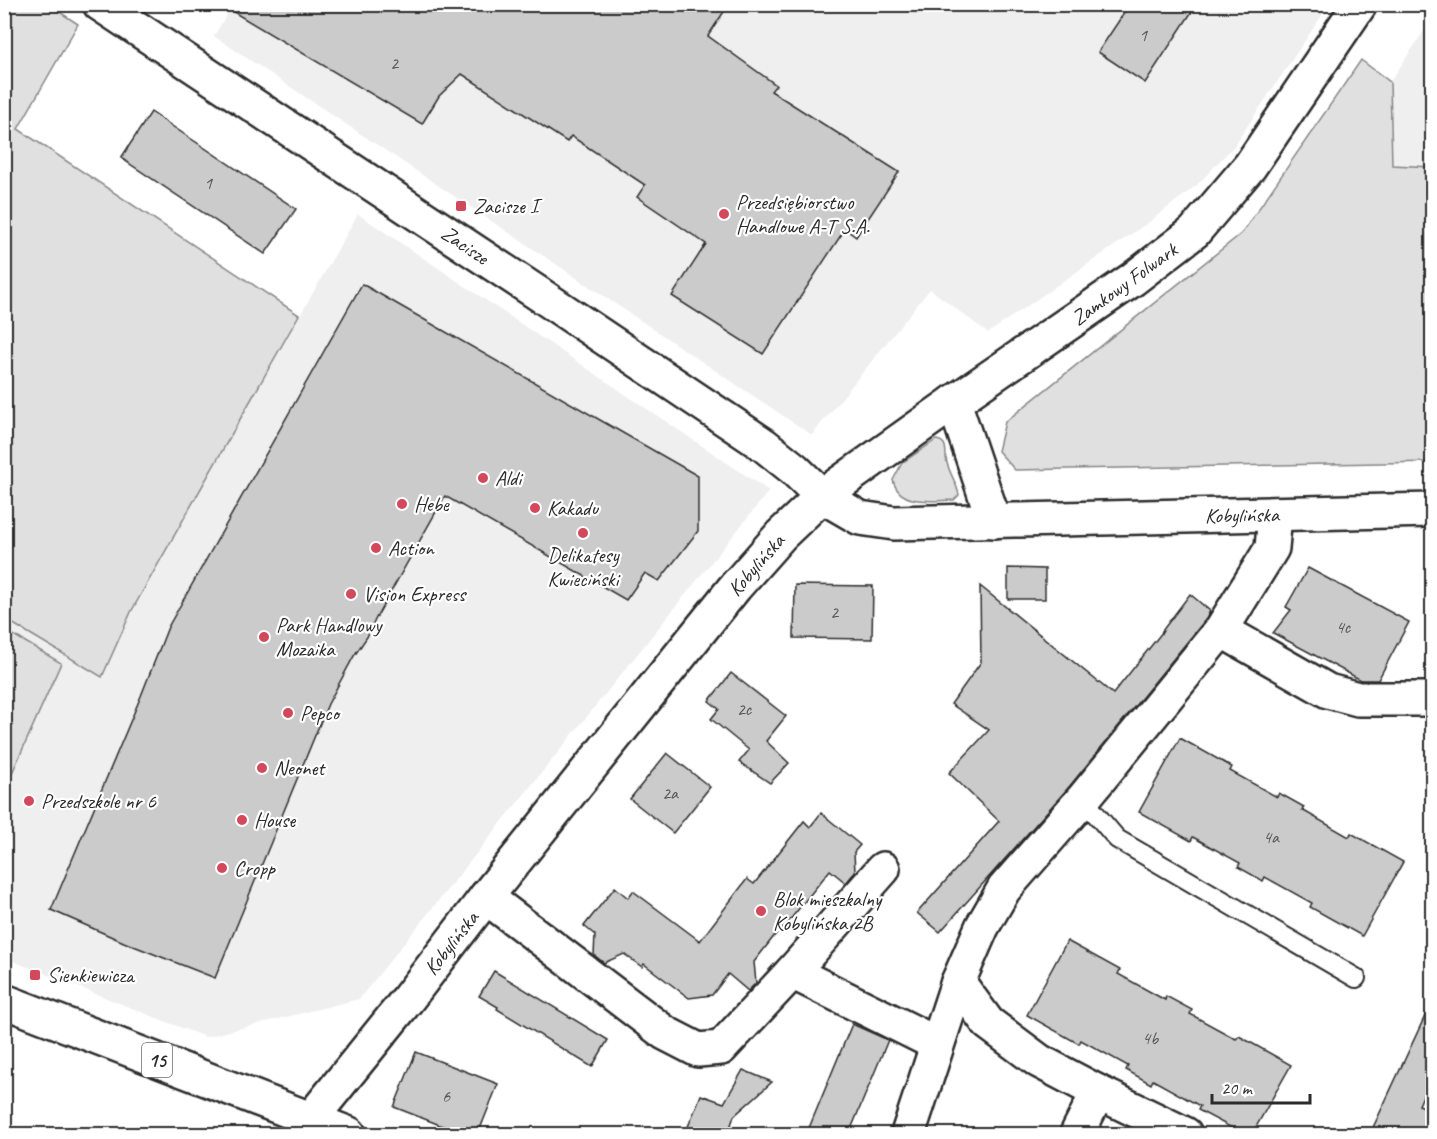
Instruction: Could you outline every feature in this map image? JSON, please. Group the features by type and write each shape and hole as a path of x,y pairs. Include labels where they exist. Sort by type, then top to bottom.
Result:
{"street":[{"name":"Zacisze","path":"100,4 764,445 822,496"},
{"name":"Zamkowy Folwark","path":"822,496 1133,279 1194,232 1250,166 1360,4"},
{"path":"954,402 994,521"},
{"name":"Kobylińska","path":"304,1127 735,587 781,535 822,496 860,518 894,524 1432,510"},
{"path":"908,1134 958,982 982,927 1004,889 1083,799 1221,630 1272,548 1275,514"},
{"path":"1221,630 1328,691 1358,699 1432,699"},
{"path":"486,897 665,1033 698,1050 721,1048 884,868"},
{"path":"792,972 937,1044"},
{"path":"958,982 988,1023 1039,1060 1098,1092 1185,1134"},
{"name":"15","path":"4,1001 304,1127 349,1134"},
{"path":"1077,1134 1098,1092"}],"lane":[{"path":"1083,799 1117,839 1356,978"}],"shaded area":[{"path":"5,4 49,5 78,24 18,129 299,315 131,612 102,677 5,619"},
{"name":"Przedsiębiorstwo Handlowe A-T S.A.","path":"233,4 1329,5 1234,146 1197,185 1149,222 988,333 930,289 812,435 214,36"},
{"path":"1432,19 1432,167 1392,165 1390,82"},
{"path":"1361,60 1390,82 1392,165 1432,167 1432,462 1015,470 998,451 1005,422 1242,233"},
{"path":"358,214 769,491 359,999 205,1037 5,958 4,619 102,677 131,612"},
{"path":"936,440 941,441 945,446 947,463 959,495 954,500 927,501 902,495 896,489 893,480 902,463"},
{"path":"5,630 61,663 5,789"}],"building":[{"path":"220,4 729,4 708,36 776,85 771,91 899,172 856,237 845,229 763,354 672,296 706,244 637,197 645,185 571,136 567,142 462,74 439,96 422,124"},
{"path":"1130,4 1197,4 1145,83 1098,52"},
{"path":"151,112 296,209 265,254 121,158"},
{"name":"Park Handlowy Mozaika","path":"362,284 698,476 698,531 659,581 645,573 626,600 445,496 328,704 215,978 51,910 168,627"},
{"path":"1008,568 1045,569 1045,599 1008,599"},
{"path":"1308,568 1409,622 1378,680 1361,680 1273,633 1291,610 1286,607"},
{"path":"795,585 873,586 872,639 794,638"},
{"path":"980,586 1113,694 1190,594 1210,611 1206,619 1069,787 940,932 917,913 999,821 949,773 989,730 951,704 981,662"},
{"path":"731,673 786,716 766,741 789,763 770,783 739,762 749,750 711,719 719,709 709,701"},
{"path":"1180,738 1232,767 1230,771 1277,797 1279,793 1304,807 1302,810 1349,837 1351,833 1403,862 1362,936 1310,907 1312,903 1265,877 1263,881 1238,867 1240,863 1193,837 1191,841 1139,812"},
{"path":"667,753 710,787 673,833 630,799"},
{"name":"Blok mieszkalny Kobylińska 2B","path":"821,813 860,845 854,852 855,872 846,883 830,870 754,962 756,983 748,991 728,974 712,995 689,998 644,964 642,967 624,954 604,963 594,955 595,935 584,926 615,887 628,898 633,891 700,941 747,879 754,884 804,821 810,827"},
{"path":"1067,941 1120,970 1118,974 1165,1000 1166,996 1192,1010 1190,1014 1236,1039 1239,1036 1291,1065 1252,1134 1243,1134 1198,1110 1200,1106 1153,1080 1151,1084 1126,1070 1128,1066 1081,1040 1079,1044 1027,1015"},
{"path":"494,971 608,1040 592,1067 479,996"},
{"path":"1432,1001 1432,1075 1419,1105 1432,1110 1432,1134 1370,1134"},
{"path":"852,1024 888,1040 849,1134 827,1134 809,1128"},
{"path":"416,1052 498,1084 478,1134 463,1134 394,1107"},
{"path":"743,1070 772,1082 734,1116 728,1134 685,1134 701,1095 724,1103"}],"place":[{"name":"Zacisze I","path":"461,206"},
{"name":"Przedsiębiorstwo Handlowe A-T S.A.","path":"724,214"},
{"name":"Aldi","path":"483,478"},
{"name":"Hebe","path":"402,504"},
{"name":"Kakadu","path":"535,508"},
{"name":"Delikatesy Kwieciński","path":"583,533"},
{"name":"Action","path":"376,548"},
{"name":"Vision Express","path":"351,594"},
{"name":"Park Handlowy Mozaika","path":"264,637"},
{"name":"Pepco","path":"288,713"},
{"name":"Neonet","path":"262,768"},
{"name":"Przedszkole nr 6","path":"29,801"},
{"name":"House","path":"242,820"},
{"name":"Cropp","path":"222,868"},
{"name":"Blok mieszkalny Kobylińska 2B","path":"761,911"},
{"name":"Sienkiewicza","path":"35,975"}]}
